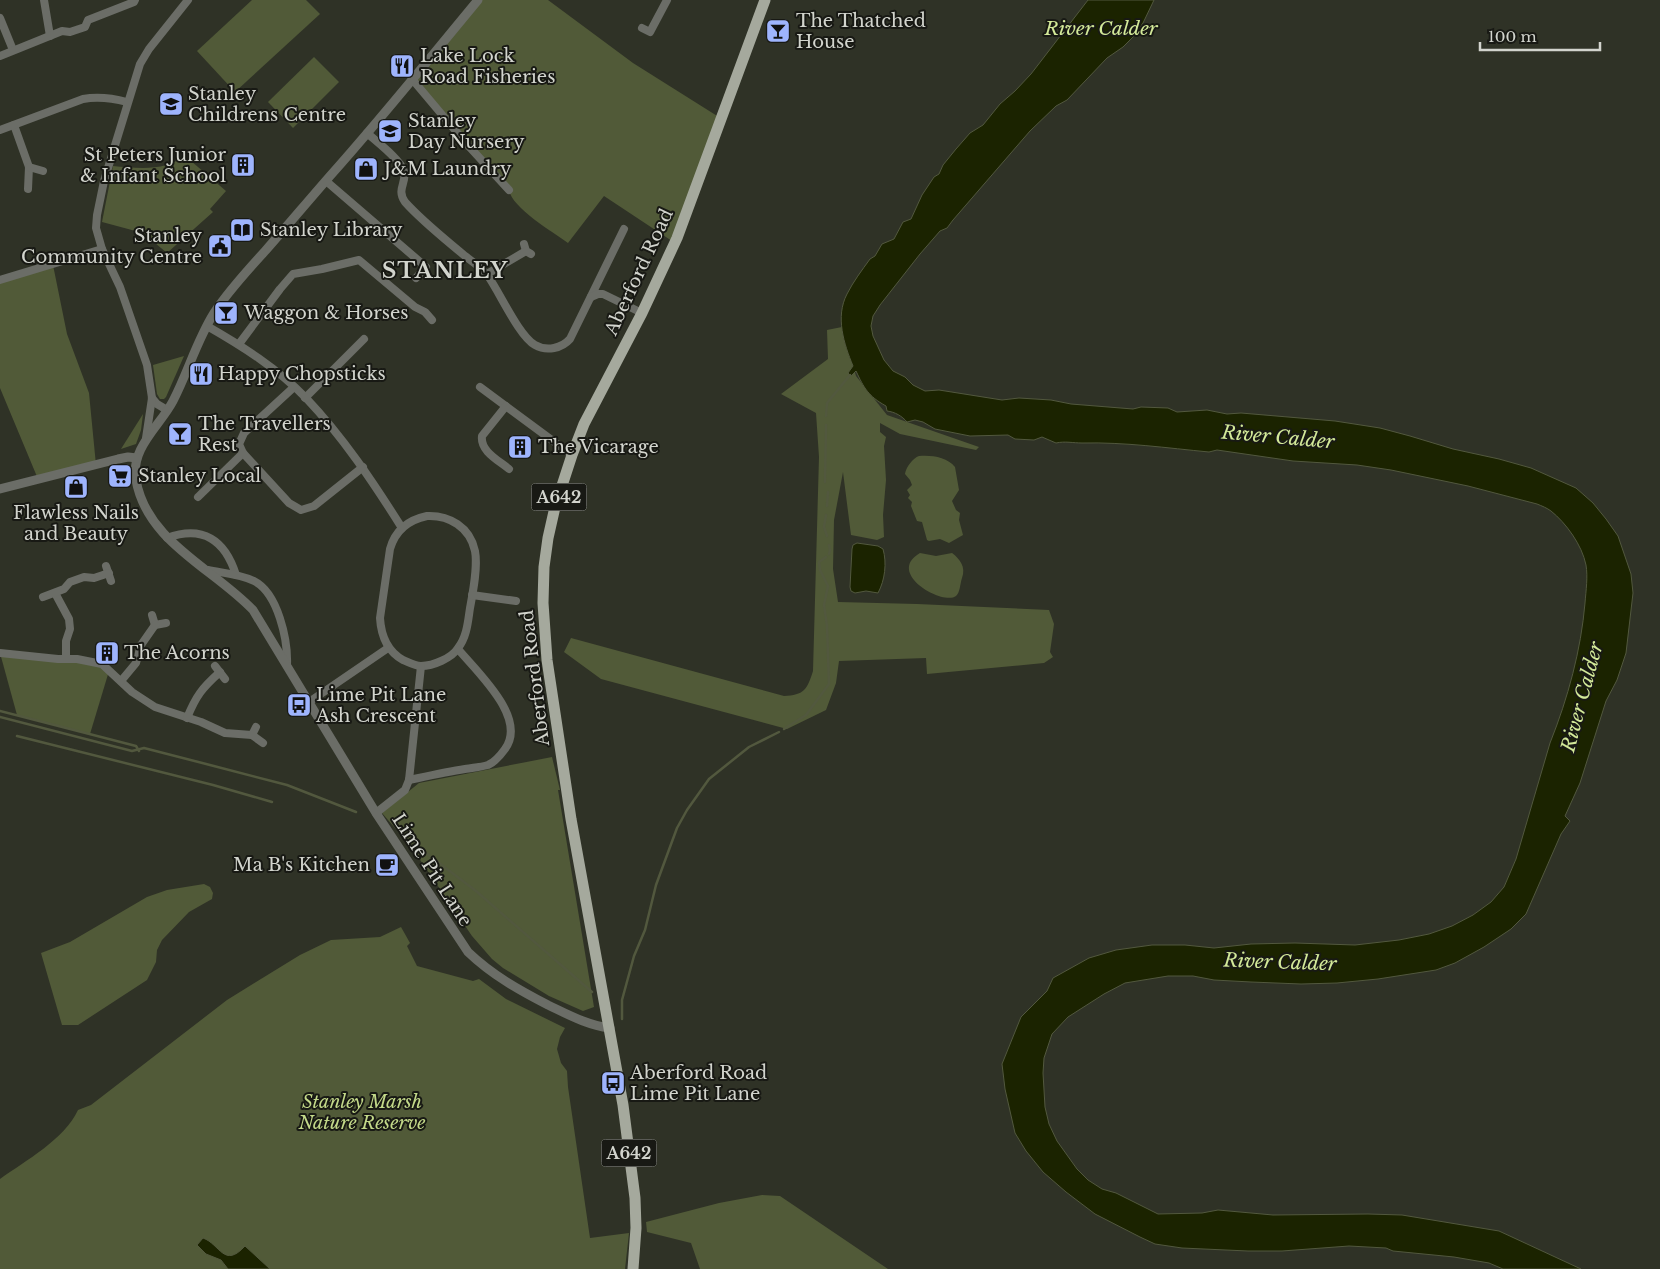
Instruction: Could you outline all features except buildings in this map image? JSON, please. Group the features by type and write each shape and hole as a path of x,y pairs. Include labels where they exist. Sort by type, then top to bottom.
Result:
{"main road":[{"name":"Aberford Road","path":"632,1269 636,1228 635,1198 623,1105 571,819 547,660 543,603 544,567 548,538 556,507 584,424 642,313 677,238 765,0"}],"street":[{"path":"44,0 50,36"},
{"path":"0,56 62,31 70,32 85,27 88,20 135,0"},
{"path":"146,440 152,398 147,365 120,287 102,249 96,228 96,215 127,102 140,64 149,49 188,0"},
{"path":"0,489 123,458 137,458 146,440 173,402 206,326 227,294 367,133 478,0"},
{"path":"642,28 650,32 667,0"},
{"path":"0,18 13,50"},
{"path":"412,79 509,190"},
{"path":"0,130 83,99 108,98 127,102"},
{"path":"14,125 29,168 28,189"},
{"path":"367,133 403,169 405,177 401,192 405,202 487,274 528,338 536,346 557,348 570,339 624,229"},
{"path":"29,168 43,171"},
{"path":"326,181 426,267 416,278"},
{"path":"0,280 102,249"},
{"path":"487,274 527,250"},
{"path":"239,344 280,288 293,274 322,270 359,260 415,307 425,312 432,320"},
{"path":"591,297 603,294 642,313"},
{"path":"206,326 258,357 306,398 339,436 362,467 402,528"},
{"path":"306,398 364,339"},
{"path":"294,387 244,433 240,444 242,453 289,503 301,510 314,506 362,467"},
{"path":"480,387 572,455"},
{"path":"152,398 157,404 167,410"},
{"path":"506,406 482,436 482,440 485,449 509,469"},
{"path":"198,496 242,453"},
{"name":"Lime Pit Lane","path":"137,458 135,474 140,496 156,525 167,538 239,595 253,610 376,813 454,934 473,957 493,974 516,989 581,1021 610,1028"},
{"path":"435,516 447,518 462,527 475,550 472,595 466,628 458,649 443,660 421,666 404,660 388,648 380,618 392,541 402,528 418,518 435,516"},
{"path":"167,538 190,532 199,533 210,538 227,553 236,575"},
{"name":"Lime Pit Lane","path":"208,570 236,575 253,580 263,586 270,595 280,622 288,652 287,665"},
{"path":"43,597 64,590 70,582 84,577 94,578 109,573"},
{"path":"55,592 68,619 70,629 66,641 66,658"},
{"path":"472,595 516,601"},
{"path":"152,615 155,625"},
{"path":"121,681 136,663 142,645 155,625 166,623"},
{"path":"309,702 388,648"},
{"path":"409,780 488,765 499,757 508,745 510,723 507,712 501,701 458,649"},
{"path":"0,653 77,659 102,664 142,700 155,707 225,733 252,735 263,743"},
{"path":"376,813 405,790 409,780 421,666"},
{"path":"187,718 195,699 220,672"},
{"path":"252,735 256,727"}],"green space":[{"path":"252,0 306,0 320,14 235,92 197,51"},
{"path":"478,0 548,0 633,63 722,119 675,243 604,196 568,243 534,219 517,204 509,190 412,79"},
{"path":"314,57 339,82 293,128 268,102"},
{"path":"184,155 226,191 210,209 213,212 167,253 143,233 102,222 113,166 151,168 169,164"},
{"path":"53,265 67,334 89,393 96,465 38,479 0,388 0,281"},
{"path":"842,327 856,376 887,415 979,447 976,450 900,434 880,423 880,432 886,437 884,446 886,480 883,515 884,537 877,540 851,535 843,472 834,520 833,569 838,602 1049,610 1054,624 1050,652 1053,657 1044,663 927,674 926,658 839,661 836,683 826,710 787,729 601,679 564,652 571,638 784,696 800,693 804,690 809,683 813,671 819,457 816,413 781,394 828,359 827,330"},
{"path":"184,356 166,397 160,399 157,394 153,365"},
{"path":"143,414 141,430 136,444 121,449"},
{"path":"919,456 939,457 955,467 959,490 952,501 956,510 960,513 959,520 963,535 949,543 940,539 927,540 922,522 917,521 911,506 912,502 908,498 910,495 907,490 912,485 905,474 908,466"},
{"path":"920,553 936,556 952,553 957,558 962,564 963,574 956,596 949,598 930,592 920,586 913,578 909,570 911,561"},
{"path":"0,653 91,661 109,671 90,734 17,715"},
{"path":"552,757 560,790 558,790 594,1007 583,1011 549,996 503,968 492,959 472,936 412,848 382,813 419,783"},
{"path":"204,884 210,887 213,893 212,899 189,912 162,940 157,950 156,962 147,980 78,1025 62,1025 41,953 70,942 147,897 167,890"},
{"name":"Stanley Marsh Nature Reserve","path":"401,927 410,943 407,946 417,966 473,981 479,979 506,999 565,1028 557,1049 561,1063 567,1071 590,1238 629,1233 625,1269 0,1269 0,1179 44,1149 72,1121 78,1110 91,1105 227,1000 300,955 331,940 380,937"},
{"path":"762,1195 780,1196 888,1269 700,1269 691,1243 647,1232 646,1222 719,1203"}],"water":[{"name":"River Calder","path":"1088,0 1154,0 1143,23 1134,36 1123,47 1107,58 1067,100 1056,106 1030,131 947,228 940,231 920,254 880,305 873,316 871,326 873,336 884,360 893,371 925,391 939,390 1002,400 1019,398 1051,400 1071,404 1133,409 1141,407 1168,408 1177,412 1207,410 1227,414 1241,413 1335,421 1380,428 1453,449 1531,468 1576,488 1593,503 1618,536 1631,574 1633,593 1626,653 1617,680 1606,701 1580,783 1565,816 1570,821 1561,834 1526,914 1511,929 1455,963 1436,970 1378,979 1301,984 1214,980 1193,976 1168,976 1125,983 1068,1017 1052,1034 1044,1058 1043,1073 1045,1107 1049,1124 1057,1141 1077,1169 1088,1180 1102,1189 1116,1193 1158,1214 1202,1213 1218,1210 1273,1215 1402,1215 1499,1231 1581,1269 1503,1269 1489,1263 1454,1257 1393,1251 1386,1248 1349,1246 1282,1251 1248,1251 1182,1248 1155,1244 1095,1214 1066,1192 1043,1172 1026,1151 1015,1133 1005,1089 1002,1064 1021,1017 1047,991 1053,978 1089,958 1116,950 1152,945 1185,945 1214,948 1251,944 1295,943 1355,945 1399,940 1429,934 1452,926 1473,915 1491,902 1504,887 1516,859 1550,743 1568,691 1577,656 1587,584 1587,570 1584,557 1573,535 1551,511 1537,504 1468,486 1357,465 1293,461 1217,450 1209,452 1114,443 1056,443 1042,437 1034,440 1015,439 1008,435 970,436 935,429 915,420 907,422 893,412 887,411 886,406 871,395 864,387 856,371 851,376 848,373 853,366 844,340 841,321 843,303 855,281 882,244 894,239 903,222 911,219 922,195 956,149 970,133 983,125 1000,104 1031,74"},
{"path":"857,543 878,546 883,549 885,571 878,593 866,591 855,593 851,591 852,549 853,545"},
{"path":"203,1238 227,1255 238,1253 245,1246 270,1269 228,1269 221,1260 206,1254 197,1245"}],"waterway":[{"path":"826,416 827,403 850,375"},
{"path":"825,482 826,425"},
{"path":"827,506 828,492"},
{"path":"826,515 824,527 827,536"},
{"path":"829,545 829,554"},
{"path":"784,729 806,715 829,684 827,626 824,605 828,586 820,570 819,562 826,557"},
{"path":"0,711 136,746 139,751"},
{"path":"0,717 132,751 144,748 287,785 356,812"},
{"path":"622,1019 622,1000 634,956 645,930 656,885 677,828 709,779 749,747 779,732"},
{"path":"17,736 213,785 272,802"},
{"path":"414,844 476,891 592,992"}],"place":[{"name":"The Thatched House","path":"778,31"},
{"name":"Lake Lock Road Fisheries","path":"402,66"},
{"name":"Stanley Childrens Centre","path":"171,104"},
{"name":"Stanley Day Nursery","path":"390,131"},
{"name":"St Peters Junior & Infant School","path":"243,165"},
{"name":"J&M Laundry","path":"366,169"},
{"name":"Stanley Library","path":"242,230"},
{"name":"Stanley Community Centre","path":"220,246"},
{"name":"Waggon & Horses","path":"226,313"},
{"name":"Happy Chopsticks","path":"201,374"},
{"name":"The Travellers Rest","path":"180,434"},
{"name":"The Vicarage","path":"520,447"},
{"name":"Stanley Local","path":"120,476"},
{"name":"Flawless Nails and Beauty","path":"76,487"},
{"name":"The Acorns","path":"107,653"},
{"name":"Lime Pit Lane Ash Crescent","path":"299,705"},
{"name":"Ma B's Kitchen","path":"387,865"},
{"name":"Aberford Road Lime Pit Lane","path":"613,1083"}],"district":[{"name":"STANLEY","path":"445,270"}]}
